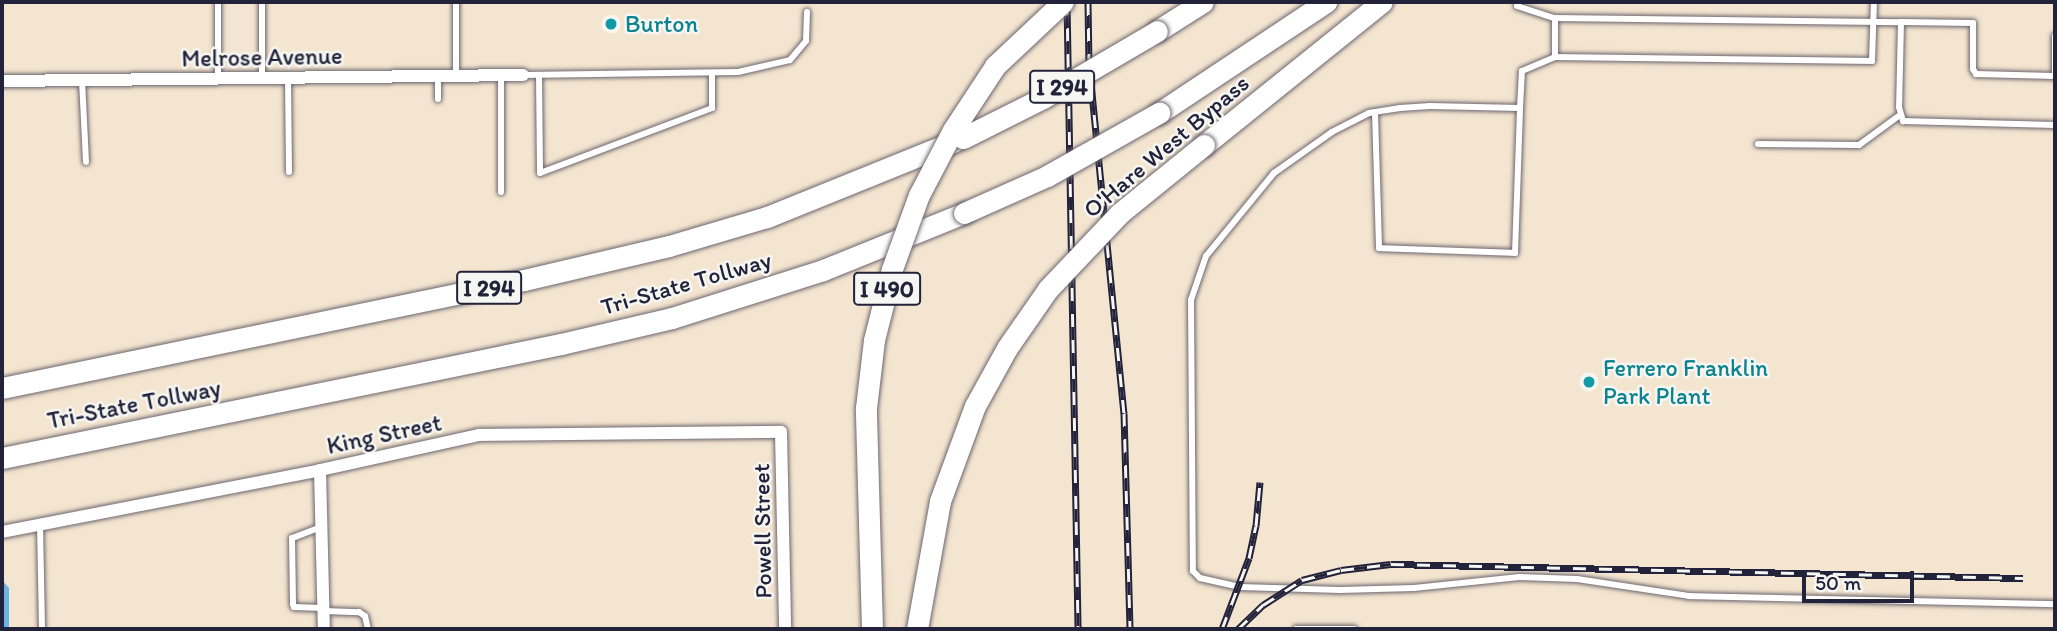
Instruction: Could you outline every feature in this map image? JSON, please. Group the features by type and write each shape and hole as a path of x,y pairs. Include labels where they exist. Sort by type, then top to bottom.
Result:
{"highway":[{"name":"I 490","path":"872,629 866,408 874,340 892,269 919,195 953,130 995,66 1063,2"},
{"name":"Tri-State Tollway","path":"2,388 524,281 669,246 767,218 963,138 1044,98 1203,2"},
{"name":"Tri-State Tollway","path":"2,458 561,344 672,318 823,270 1047,176 1159,113 1326,2"},
{"name":"O'Hare West Bypass","path":"917,629 940,501 975,406 1007,348 1048,289 1120,213 1382,2"}],"street":[{"name":"Melrose Avenue","path":"2,81 523,75"},
{"name":"King Street","path":"2,531 320,470 479,435 781,432"},
{"name":"Powell Street","path":"781,432 785,629"},
{"path":"320,470 324,629"}],"lane":[{"path":"218,2 218,79"},
{"path":"262,2 262,78"},
{"path":"456,2 456,76"},
{"path":"1519,2 1517,6 1555,18 1973,23 1973,69 1976,74 2055,76 2055,36"},
{"path":"1375,112 1379,248 1515,253 1522,71 1555,57 1872,61 1874,2"},
{"path":"523,75 738,72 789,60 806,41 807,12"},
{"path":"1555,18 1555,57"},
{"path":"1901,22 1900,115 1903,121 2055,125"},
{"path":"539,75 540,173 712,108 712,73"},
{"path":"501,75 501,192"},
{"path":"438,76 438,99"},
{"path":"288,78 289,172"},
{"path":"82,80 86,162"},
{"path":"1520,108 1430,106 1375,112 1332,132 1274,173 1206,256 1191,300 1193,571 1200,578 1240,587 1340,590 1414,588 1519,577 1577,579 1689,596 2055,604"},
{"path":"1758,144 1859,145 1900,115"},
{"path":"40,524 42,629"},
{"path":"321,527 292,538 294,607 359,612 365,615 368,629"},
{"path":"1296,629 1354,629"}],"water":[{"path":"2,580 9,588 9,629 2,629"}],"railway":[{"path":"1067,2 1078,629"},
{"path":"1088,2 1089,63 1124,413 1130,629"},
{"path":"1222,629 1249,558 1256,526 1260,482"},
{"path":"1238,629 1263,605 1302,580 1341,570 1391,564 2023,578"}],"place":[{"name":"Burton","path":"611,24"},
{"name":"Ferrero Franklin Park Plant","path":"1589,382"}]}
